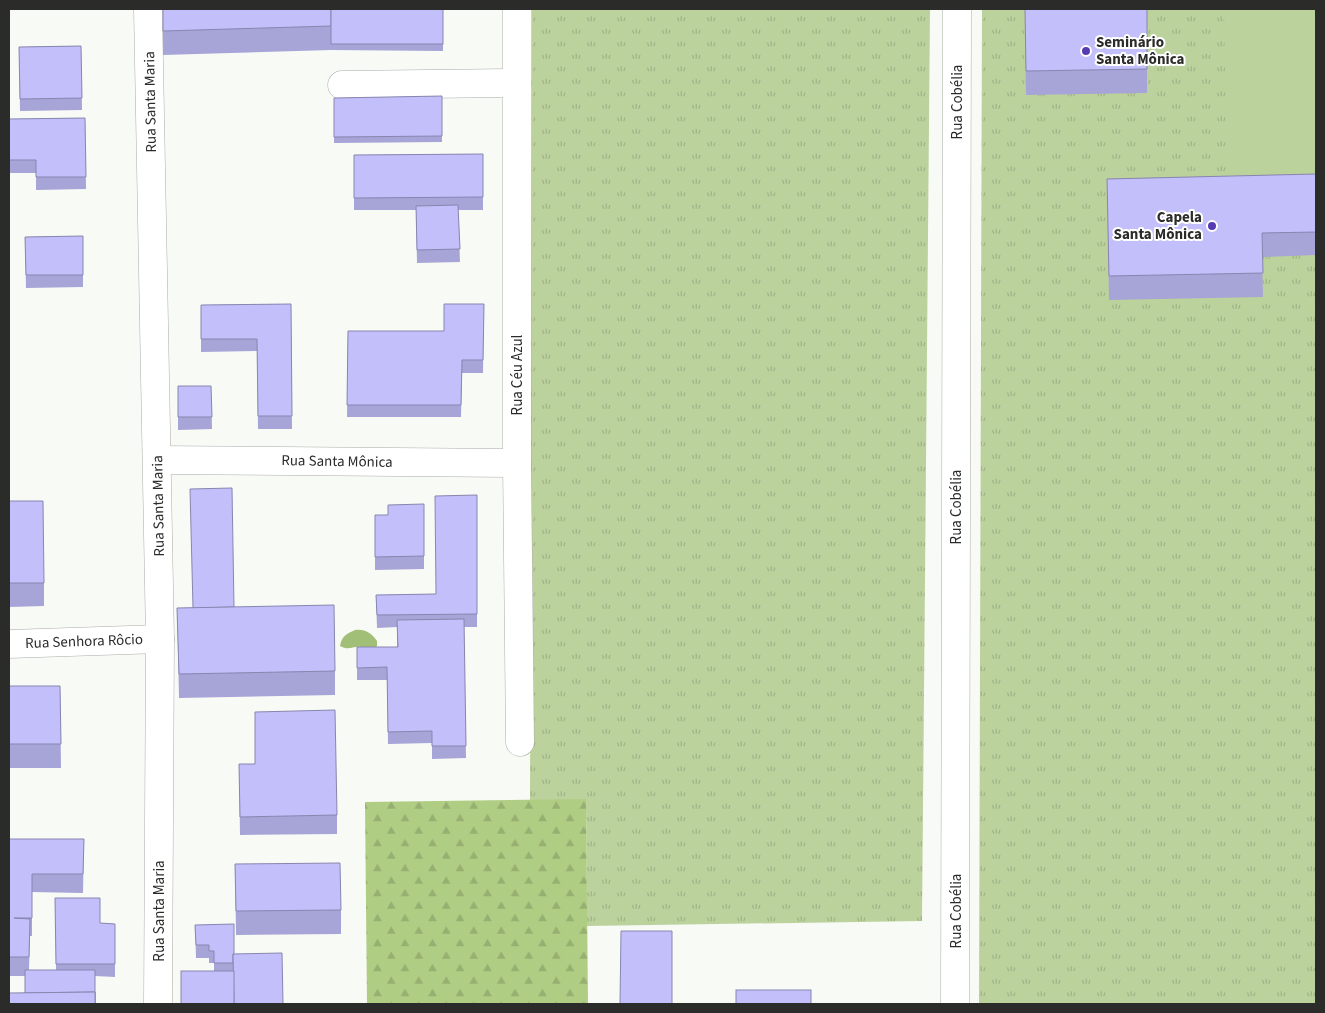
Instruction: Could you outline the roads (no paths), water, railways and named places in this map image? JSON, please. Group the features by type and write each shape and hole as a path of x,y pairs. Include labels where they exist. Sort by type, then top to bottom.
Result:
{"street":[{"name":"Rua Santa Maria","path":"148,9 160,639 158,1004"},
{"name":"Rua Céu Azul","path":"517,9 517,463 520,742"},
{"name":"Rua Cobélia","path":"955,1004 958,9"},
{"path":"342,85 517,82"},
{"name":"Rua Santa Mônica","path":"157,460 517,463"},
{"name":"Rua Senhora Rôcio","path":"9,644 160,639"}],"place":[{"name":"Seminário Santa Mônica","path":"1086,51"},
{"name":"Capela Santa Mônica","path":"1212,226"}]}
